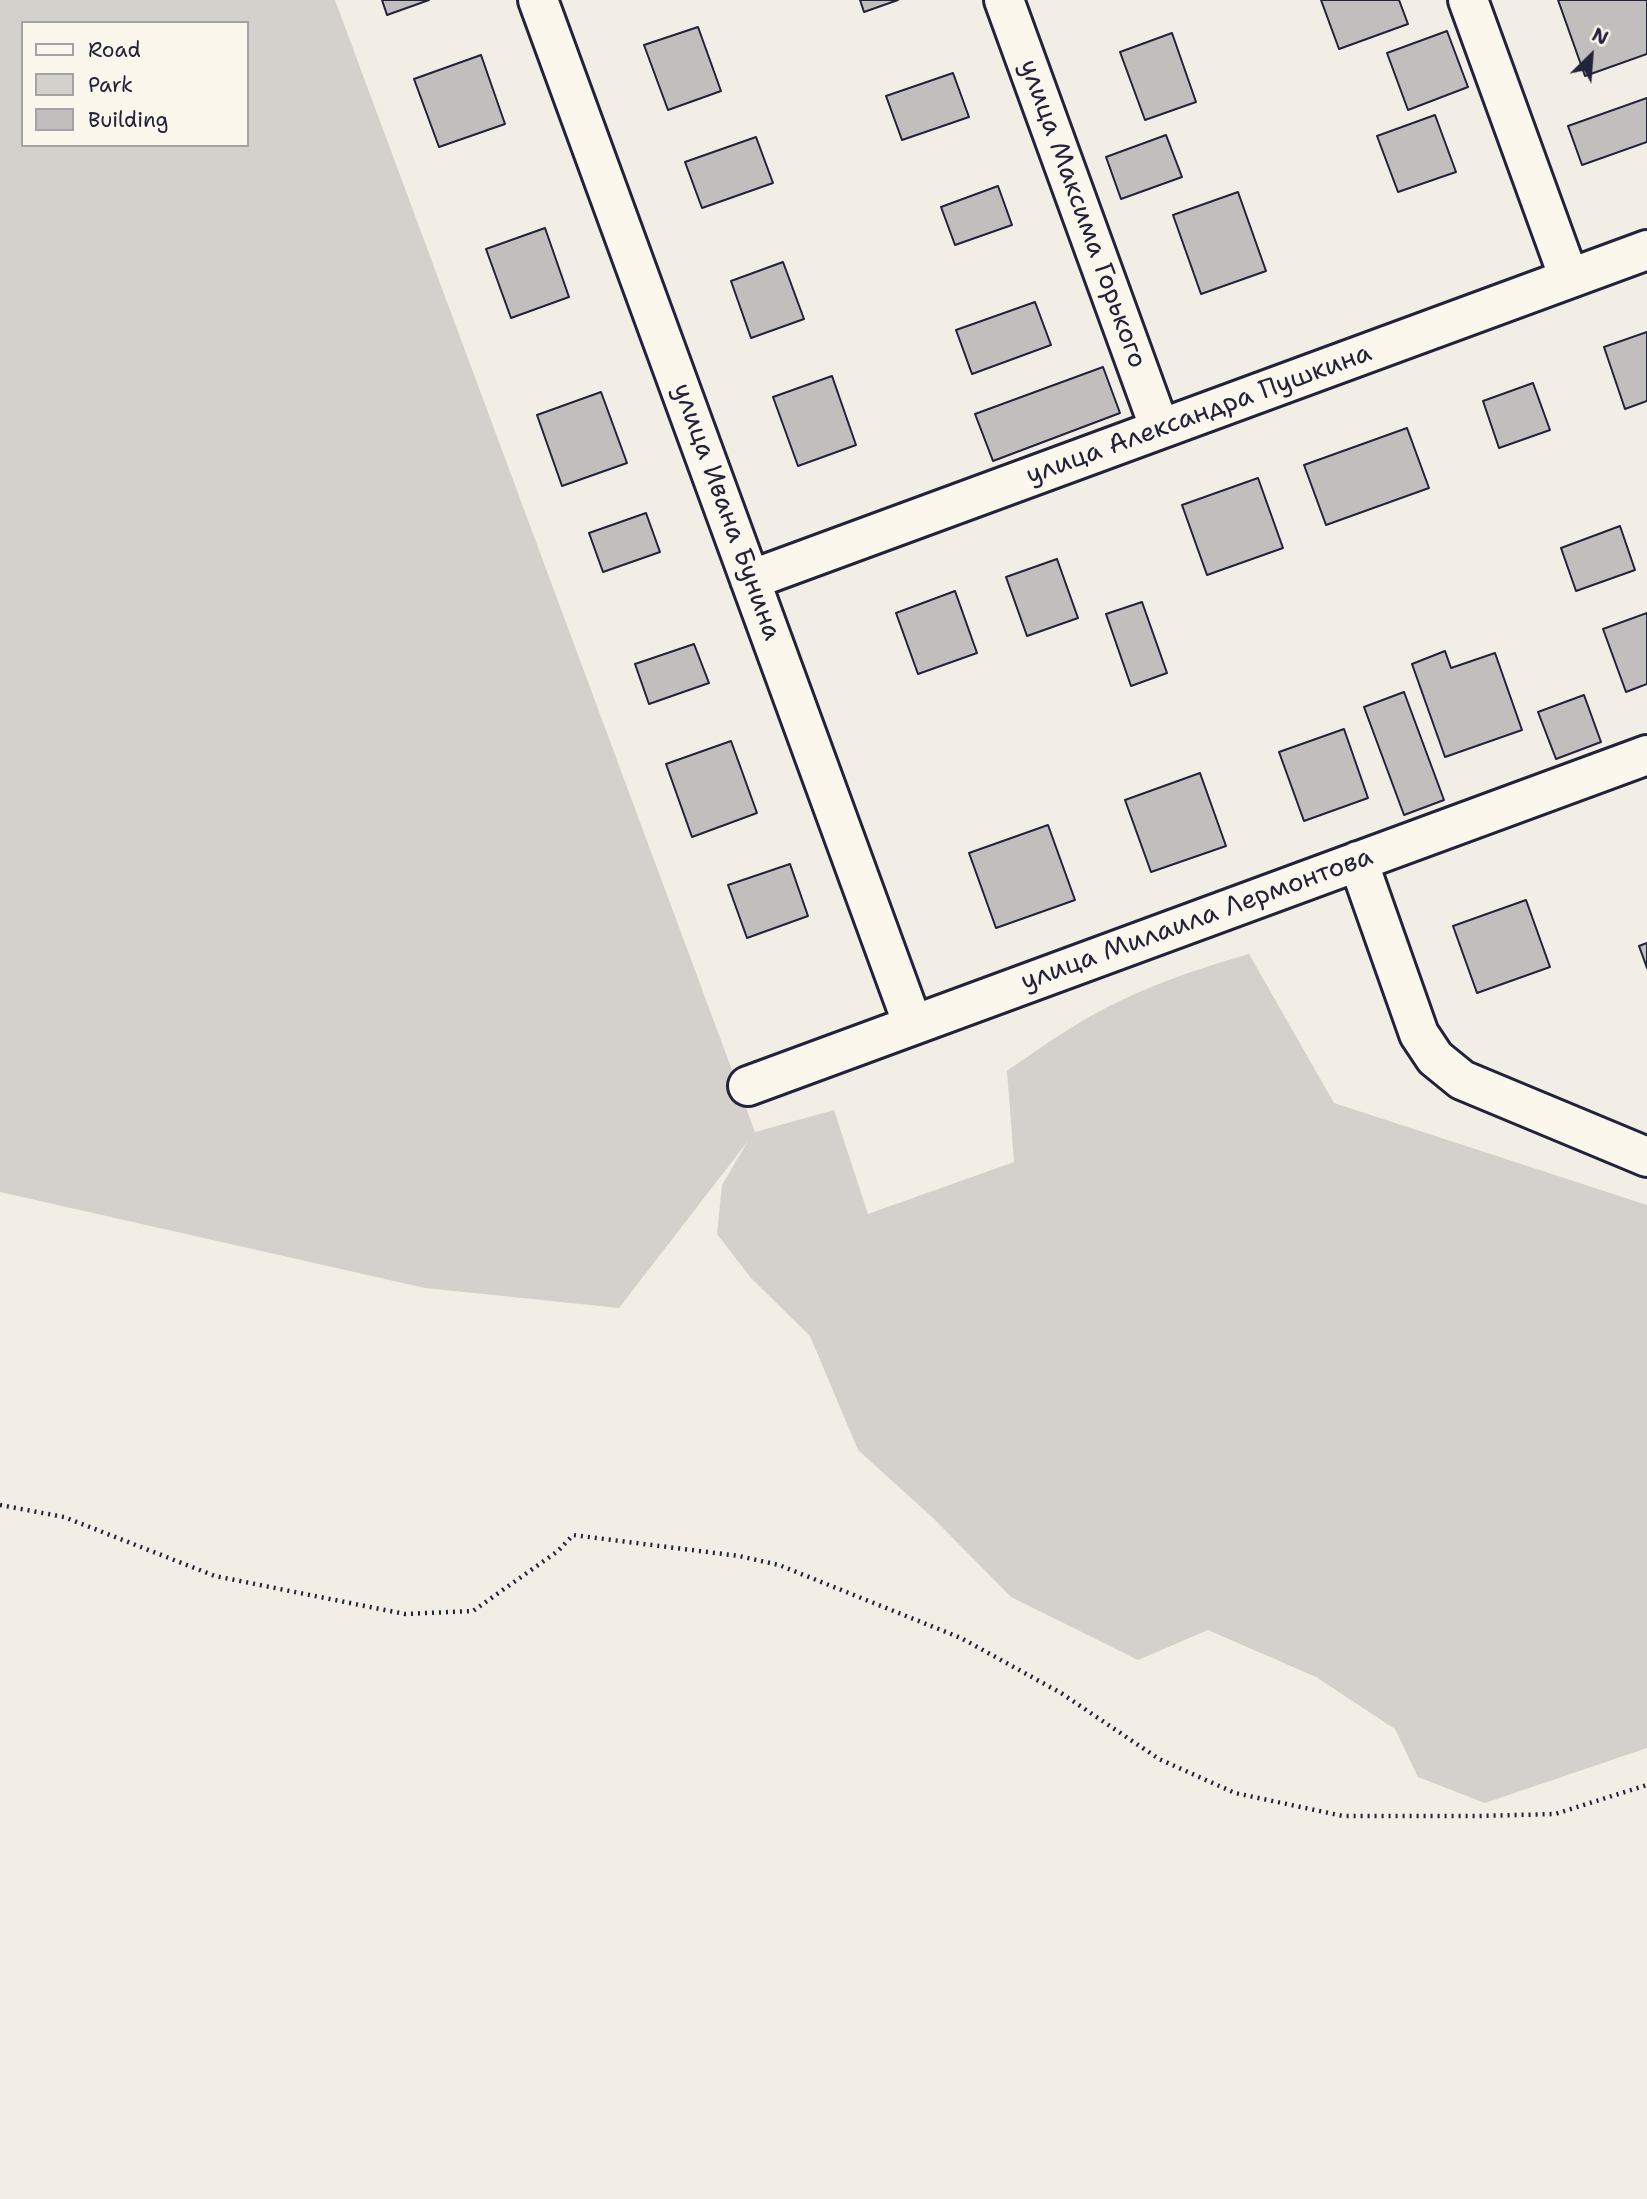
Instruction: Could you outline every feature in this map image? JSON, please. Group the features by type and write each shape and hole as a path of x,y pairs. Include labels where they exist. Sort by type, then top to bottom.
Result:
{"street":[{"name":"улица Ивана Бунина","path":"538,0 913,1025"},
{"name":"улица Максима Горького","path":"1004,0 1160,429"},
{"path":"1468,0 1569,278"},
{"name":"улица Александра Пушкина","path":"750,580 1647,250"},
{"name":"улица Милаила Лермонтова","path":"748,1086 1647,755"},
{"path":"1358,861 1419,1034 1435,1058 1462,1080 1647,1157"}],"path":[{"path":"0,1505 64,1517 215,1576 405,1614 473,1611 558,1551 573,1535 739,1556 779,1565 961,1638 1061,1693 1159,1759 1235,1793 1343,1816 1555,1814 1647,1785"}],"green space":[{"path":"0,0 335,0 755,1132 834,1110 868,1214 1014,1162 1007,1071 1070,1029 1120,1001 1178,977 1249,954 1334,1103 1647,1205 1647,1748 1485,1803 1418,1777 1395,1729 1316,1677 1208,1630 1138,1660 1011,1597 933,1518 858,1450 810,1336 751,1278 717,1234 722,1185 748,1141 619,1308 425,1288 0,1192"}],"building":[{"path":"382,0 429,0 387,15"},
{"path":"860,0 898,0 864,12"},
{"path":"1321,0 1399,0 1408,24 1339,49"},
{"path":"1558,0 1647,0 1647,54 1585,76"},
{"path":"698,27 721,91 668,110 644,45"},
{"path":"1447,31 1468,87 1408,110 1387,53"},
{"path":"1172,33 1196,102 1145,120 1120,52"},
{"path":"481,55 505,124 439,147 414,79"},
{"path":"953,73 969,117 902,140 886,96"},
{"path":"1647,98 1647,142 1582,165 1568,126"},
{"path":"1435,115 1456,172 1398,192 1377,136"},
{"path":"1166,135 1182,177 1121,199 1106,157"},
{"path":"756,137 773,183 702,208 685,162"},
{"path":"998,186 1012,225 955,245 941,207"},
{"path":"1238,192 1266,271 1201,294 1173,215"},
{"path":"545,228 569,297 511,318 486,249"},
{"path":"783,262 804,319 751,338 731,281"},
{"path":"1035,302 1051,345 972,374 956,330"},
{"path":"1647,332 1647,401 1625,409 1604,347"},
{"path":"1103,367 1120,413 993,461 975,414"},
{"path":"832,376 856,445 798,466 773,397"},
{"path":"1533,383 1550,430 1499,448 1483,401"},
{"path":"601,392 627,463 562,486 537,415"},
{"path":"1407,428 1429,488 1326,525 1304,465"},
{"path":"1258,478 1283,548 1207,575 1182,505"},
{"path":"646,513 660,552 603,572 589,533"},
{"path":"1620,526 1635,570 1576,591 1561,548"},
{"path":"1057,559 1078,618 1027,636 1006,577"},
{"path":"955,591 977,653 918,674 896,613"},
{"path":"1142,602 1167,673 1131,686 1106,614"},
{"path":"1647,613 1647,684 1626,692 1603,629"},
{"path":"694,644 709,683 649,704 635,664"},
{"path":"1445,651 1451,668 1495,653 1522,730 1445,757 1412,664"},
{"path":"1404,692 1444,800 1404,815 1364,707"},
{"path":"1584,695 1601,742 1556,759 1538,712"},
{"path":"1344,729 1368,798 1304,821 1279,752"},
{"path":"731,741 757,813 692,837 666,764"},
{"path":"1200,773 1226,846 1151,872 1125,800"},
{"path":"1048,825 1075,900 996,928 969,853"},
{"path":"790,864 808,916 747,938 728,885"},
{"path":"1526,900 1550,967 1477,993 1453,926"},
{"path":"1647,943 1647,968 1639,946"}]}
